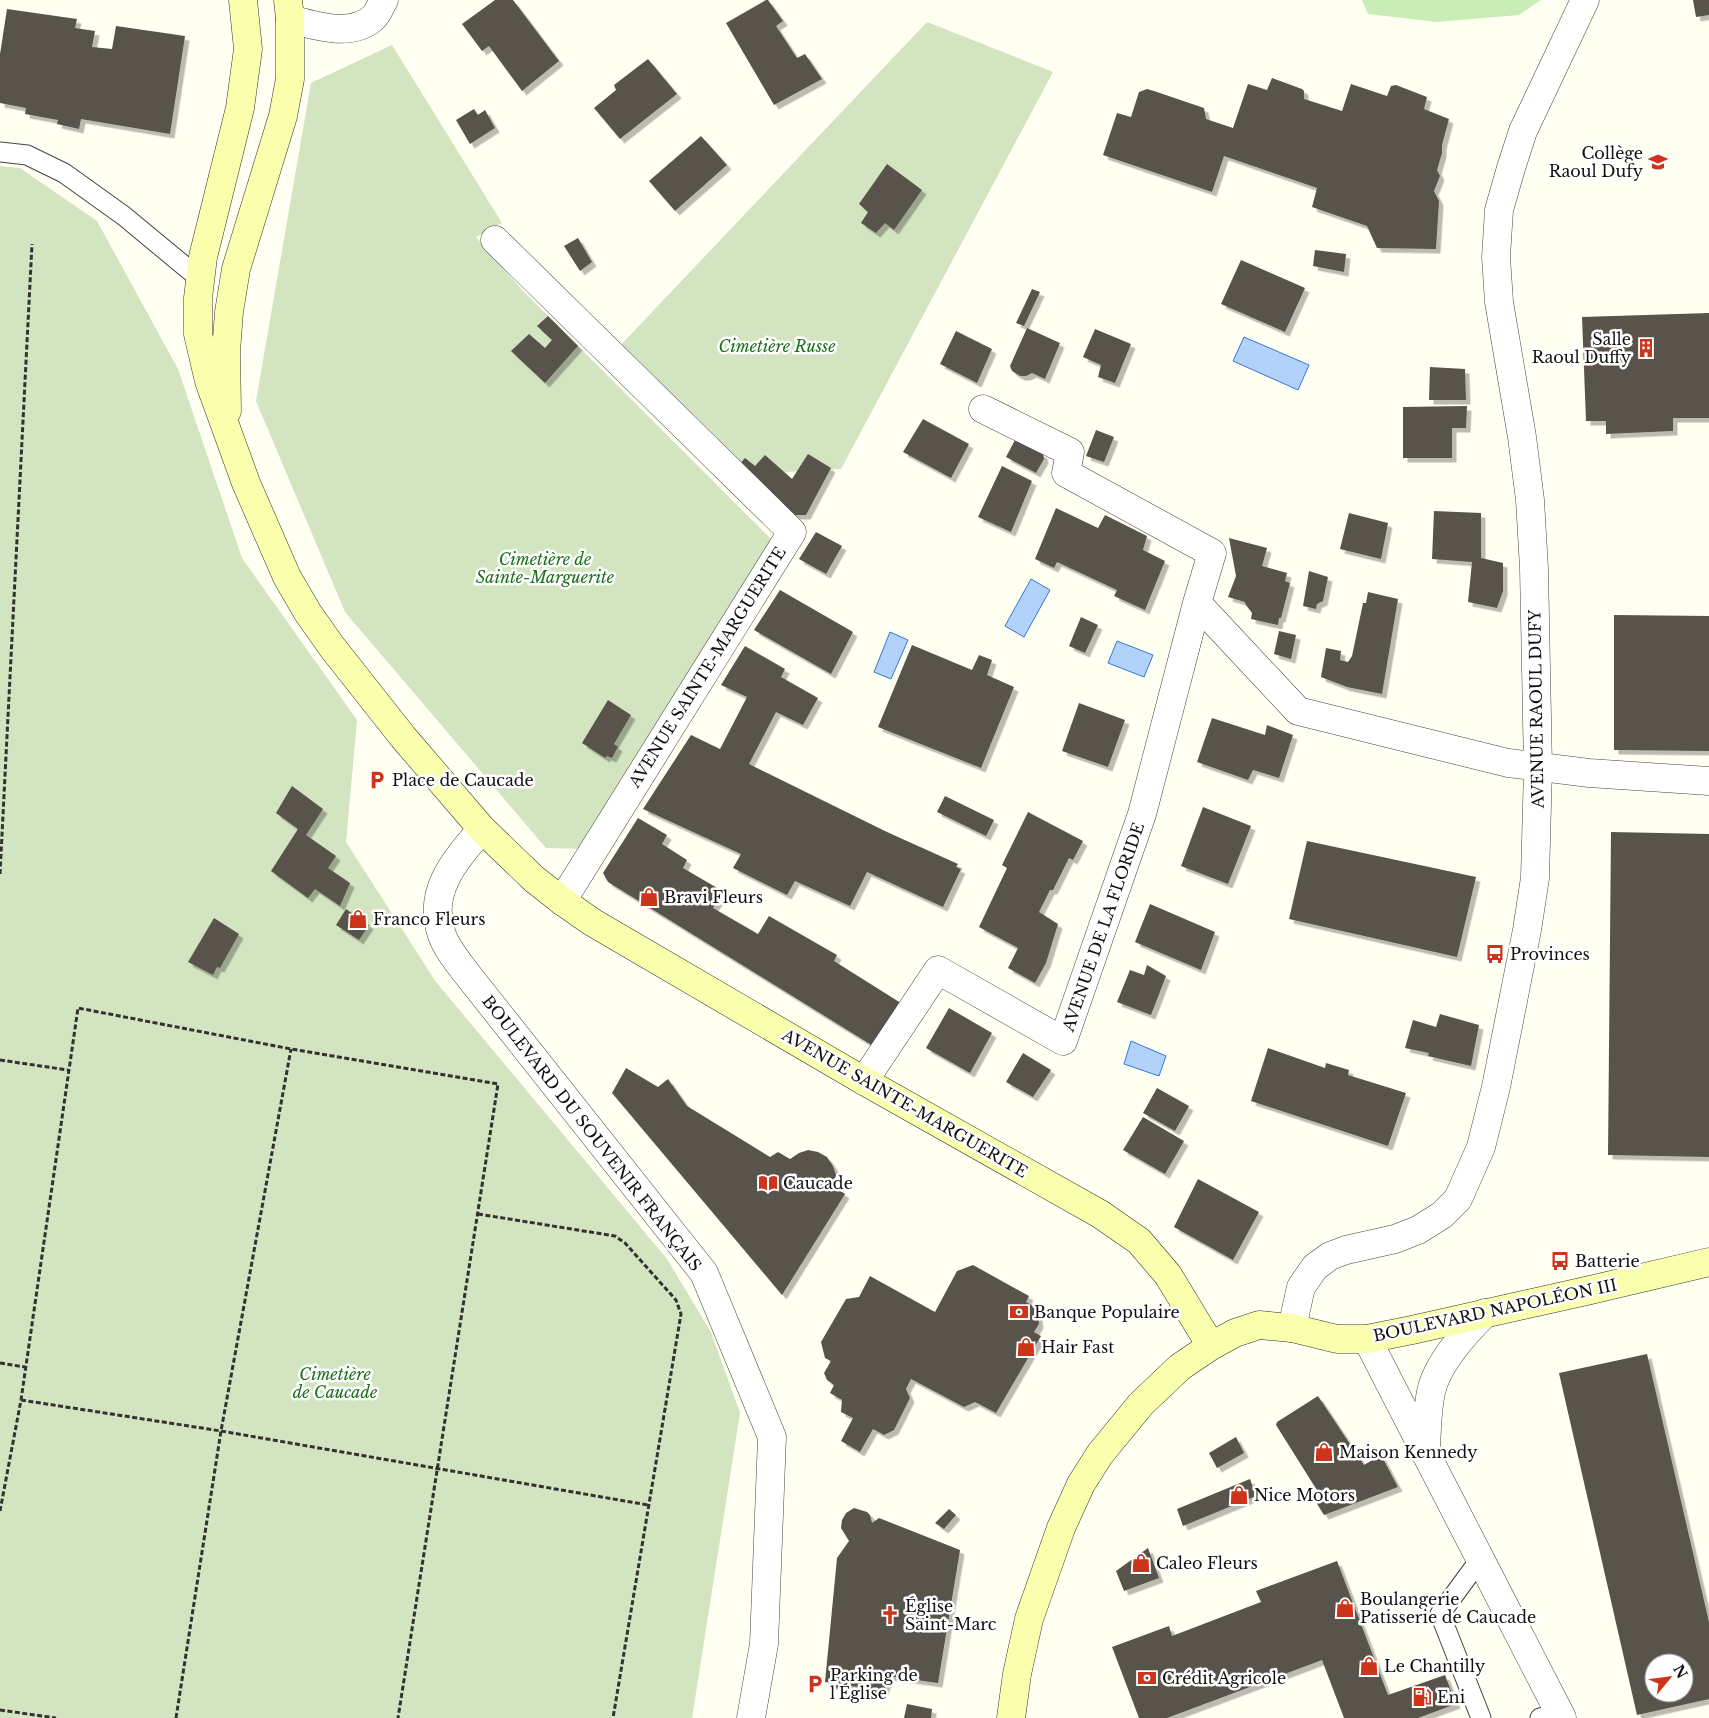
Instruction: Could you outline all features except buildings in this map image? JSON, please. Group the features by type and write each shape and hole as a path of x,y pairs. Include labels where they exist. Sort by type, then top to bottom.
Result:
{"street":[{"name":"AVENUE SAINTE-MARGUERITE","path":"243,0 248,49 240,108 203,257 198,298 198,334 209,381 246,483 287,577 308,613 332,647 403,737 482,828 534,879 592,922 864,1081 1100,1214 1139,1241 1168,1275 1211,1346"},
{"path":"289,10 319,27 354,29 375,17 384,0"},
{"name":"AVENUE RAOUL DUFY","path":"1292,1328 1301,1287 1315,1267 1330,1256 1346,1250 1395,1239 1418,1230 1442,1216 1458,1199 1481,1147 1498,1078 1527,930 1535,878 1538,768 1534,568 1530,500 1522,437 1499,302 1496,257 1499,210 1524,131 1585,0"},
{"name":"AVENUE SAINTE-MARGUERITE","path":"227,427 226,352 229,312 236,269 283,116 290,79 289,10"},
{"name":"AVENUE SAINTE-MARGUERITE","path":"495,240 792,532 562,901"},
{"name":"AVENUE DE LA FLORIDE","path":"864,1081 938,970 1063,1041 1142,814 1197,603 1212,553 1066,473 1070,452 983,409"},
{"path":"1197,603 1298,711 1508,763 1589,773 1709,781"},
{"name":"BOULEVARD DU SOUVENIR FRANÇAIS","path":"482,828 456,858 447,873 438,902 438,923 443,936 467,974 704,1273 772,1437 764,1644 750,1718"},
{"name":"BOULEVARD NAPOLÉON III","path":"1011,1718 1017,1674 1029,1619 1061,1528 1080,1484 1100,1454 1147,1398 1180,1367 1211,1346 1235,1333 1259,1325 1292,1328 1337,1339 1367,1339 1586,1292 1709,1262"},
{"path":"1426,1451 1427,1417 1431,1390 1452,1350 1465,1333 1485,1313"},
{"path":"1367,1339 1481,1558 1554,1717"}],"lane":[{"path":"0,152 27,155 64,173 124,216 200,279"},
{"path":"1481,1558 1440,1614 1481,1718"}],"path":[{"path":"0,874 32,244"},
{"path":"0,1511 20,1400 78,1008 291,1050 498,1084 398,1718"},
{"path":"176,1718 221,1431 291,1050"},
{"path":"0,1060 68,1070"},
{"path":"478,1214 615,1236 625,1243 676,1300 681,1314 613,1718"},
{"path":"0,1364 25,1367"},
{"path":"20,1400 221,1431 648,1505"},
{"path":"0,1710 56,1718"}],"green space":[{"path":"1362,0 1541,0 1519,15 1437,22 1368,14"},
{"name":"Cimetière Russe","path":"927,22 1053,72 841,469 747,474 617,349"},
{"name":"Cimetière de Sainte-Marguerite","path":"392,45 502,223 476,237 522,290 774,542 589,849 546,848 345,612 256,401 311,83"},
{"name":"Cimetière de Caucade","path":"0,166 20,168 97,221 178,369 242,558 357,720 346,842 436,982 667,1259 711,1332 740,1413 692,1718 0,1718"}],"water":[{"path":"1244,337 1309,365 1298,390 1233,361"},
{"path":"1031,579 1050,590 1024,637 1005,626"},
{"path":"890,632 908,640 891,679 874,672"},
{"path":"1117,641 1153,655 1144,677 1108,663"},
{"path":"1131,1041 1166,1056 1159,1076 1124,1064"}],"place":[{"name":"Collège Raoul Dufy","path":"1658,162"},
{"name":"Salle Raoul Duffy","path":"1646,348"},
{"name":"Place de Caucade","path":"377,780"},
{"name":"Bravi Fleurs","path":"649,897"},
{"name":"Franco Fleurs","path":"358,919"},
{"name":"Provinces","path":"1495,954"},
{"name":"Caucade","path":"768,1183"},
{"name":"Batterie","path":"1560,1261"},
{"name":"Banque Populaire","path":"1019,1312"},
{"name":"Hair Fast","path":"1026,1347"},
{"name":"Maison Kennedy","path":"1324,1452"},
{"name":"Nice Motors","path":"1239,1495"},
{"name":"Caleo Fleurs","path":"1141,1563"},
{"name":"Boulangerie Patisserie de Caucade","path":"1345,1608"},
{"name":"Église Saint-Marc","path":"890,1615"},
{"name":"Le Chantilly","path":"1369,1666"},
{"name":"Crédit Agricole","path":"1147,1678"},
{"name":"Parking de l'Église","path":"815,1684"},
{"name":"Eni","path":"1422,1697"}]}
